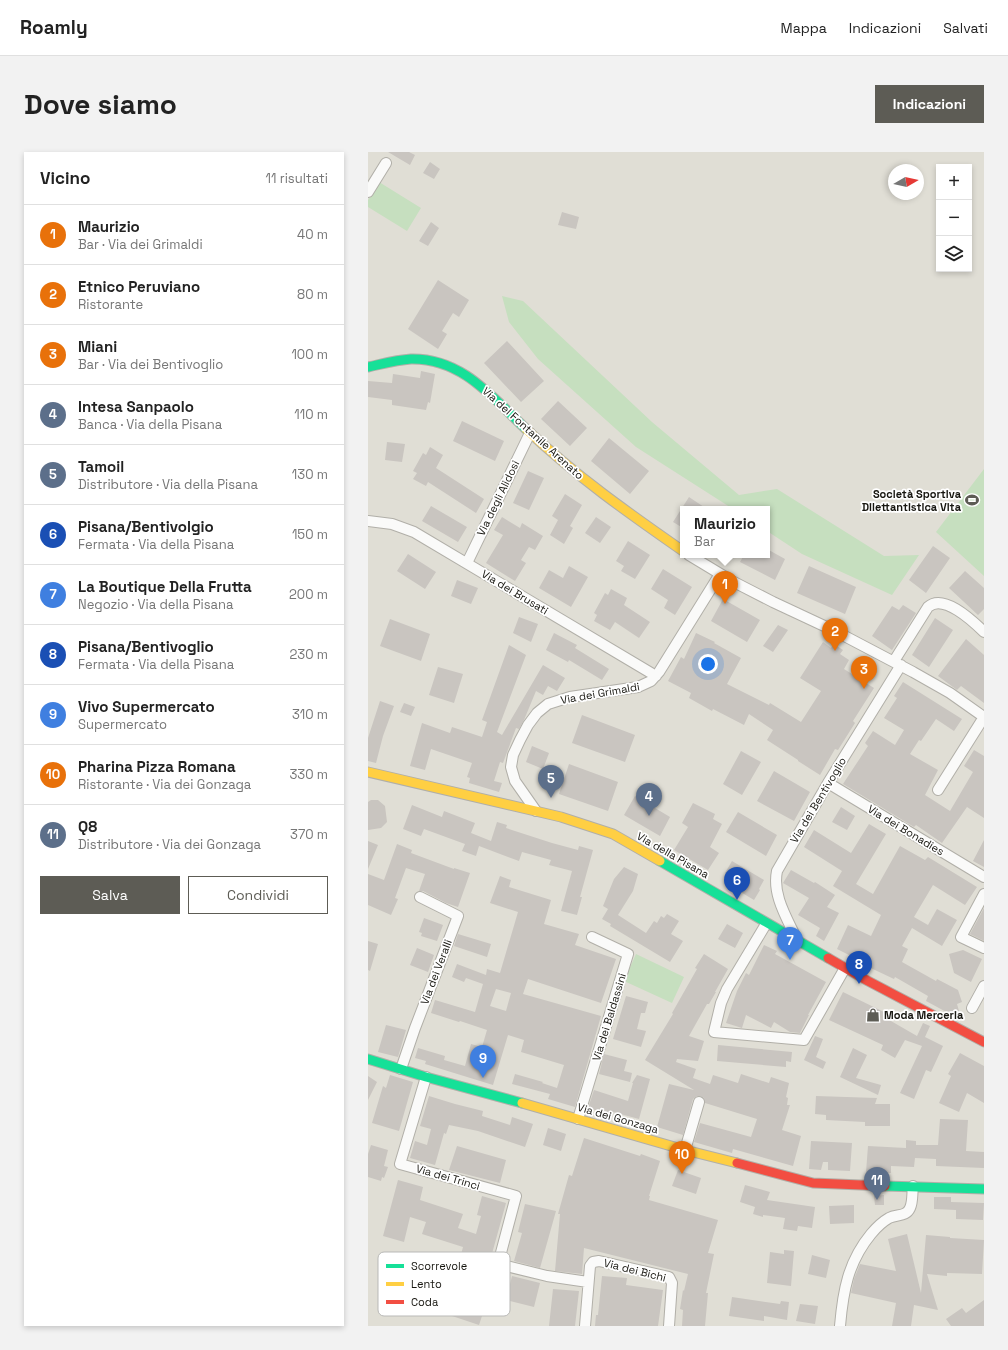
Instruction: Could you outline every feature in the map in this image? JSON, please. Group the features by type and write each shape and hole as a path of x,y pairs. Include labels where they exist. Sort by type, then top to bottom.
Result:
{"street":[{"path":"368,192 386,163"},
{"name":"Via del Fontanile Arenato","path":"368,367 410,359 424,360 453,368 479,383 530,433 569,468 606,497 680,549"},
{"name":"Via degli Alidosi","path":"467,563 530,433"},
{"name":"Via dei Brusati","path":"368,521 388,523 405,527 656,676"},
{"path":"694,558 720,574 773,602 898,663 950,693 984,717 938,790"},
{"name":"Via dei Grimaldi","path":"536,811 515,781 511,767 513,755 518,744 528,725 537,713 545,706 553,702 580,695 632,689 647,684 656,676 720,574"},
{"name":"Via dei Bentivoglio","path":"798,942 779,900 776,885 776,874 780,864 898,663 928,607 938,602 948,605 976,624 984,632"},
{"name":"Via della Pisana","path":"368,772 536,811 591,826 620,838 798,942 984,1042"},
{"name":"Via dei Bonadies","path":"828,783 984,877"},
{"path":"984,894 961,937 984,948"},
{"name":"Via dei Veralli","path":"401,1069 458,916 420,897"},
{"path":"766,924 727,989 721,1003 714,1032 804,1040 845,968"},
{"name":"Via dei Baldassini","path":"578,1119 628,954 592,937"},
{"path":"972,1008 984,986"},
{"name":"Via dei Gonzaga","path":"368,1059 426,1077 685,1150 823,1184 984,1189"},
{"name":"Via dei Trinci","path":"426,1077 400,1164 516,1196 501,1252"},
{"path":"685,1150 699,1102"},
{"path":"840,1326 849,1273 859,1250 878,1226 890,1218 903,1215 909,1211 912,1204 913,1186"},
{"name":"Via dei Bichi","path":"585,1326 590,1266 592,1263 597,1261 669,1277 672,1283 669,1326"},
{"name":"Via dei Trinci","path":"510,1267 547,1276 588,1282"}],"green space":[{"path":"379,182 421,208 407,231 368,207 368,200"},
{"path":"502,296 523,301 652,422 739,495 777,489 884,556 919,555 892,595 802,554 770,533 770,506 728,506 636,447 538,359 509,322"},
{"name":"Società Sportiva Dilettantistica Vita","path":"984,469 984,576 936,532"},
{"path":"636,954 684,977 672,1003 624,981"}],"building":[{"path":"388,152 409,152 415,155 410,165"},
{"path":"430,162 440,169 434,179 423,173"},
{"path":"562,212 579,217 576,229 558,225"},
{"path":"431,222 439,228 428,246 419,241"},
{"path":"438,280 469,300 459,317 453,313 442,331 447,334 438,349 408,329"},
{"path":"507,341 544,381 521,402 484,363"},
{"path":"421,371 435,374 430,403 428,402 426,410 392,405 392,400 368,397 368,381 392,383 393,374 420,378"},
{"path":"558,401 587,428 570,446 541,419"},
{"path":"462,421 504,441 495,461 453,441"},
{"path":"609,438 649,471 630,494 591,461"},
{"path":"387,442 405,444 402,462 385,460"},
{"path":"430,447 443,455 436,468 484,499 476,513 428,482 426,486 413,479 417,473 413,471 423,453 426,455"},
{"path":"528,471 544,478 529,510 513,503"},
{"path":"565,494 582,505 570,526 573,528 564,544 550,535 558,520 552,516"},
{"path":"689,497 702,506 683,506"},
{"path":"431,506 467,527 458,542 422,521"},
{"path":"680,511 680,526 673,522"},
{"path":"502,517 520,528 522,523 543,536 535,550 529,547 521,560 526,563 515,581 486,563 503,535 494,530"},
{"path":"596,517 611,527 600,543 585,533"},
{"path":"628,541 650,555 635,579 621,571 624,566 616,561"},
{"path":"933,546 950,558 926,593 909,580"},
{"path":"770,551 785,559 775,580 740,562 742,558 770,558"},
{"path":"408,554 436,572 425,589 397,571"},
{"path":"569,566 588,577 571,607 539,588 549,570 563,578"},
{"path":"809,566 856,587 845,614 797,593"},
{"path":"663,569 692,587 675,615 664,608 668,600 651,589"},
{"path":"965,571 984,588 984,609 978,615 949,588"},
{"path":"457,580 478,588 471,604 451,596"},
{"path":"611,589 627,598 624,605 650,622 639,638 615,622 610,630 594,621 597,615 594,613 605,593 608,595"},
{"path":"723,599 760,620 747,642 711,621"},
{"path":"903,605 916,613 892,650 872,636 892,606 899,610"},
{"path":"519,617 538,624 531,642 513,633"},
{"path":"935,618 953,630 929,667 912,655"},
{"path":"390,619 430,634 421,661 380,646"},
{"path":"778,625 788,630 773,652 763,646"},
{"path":"554,633 577,645 575,648 609,669 602,680 569,660 568,662 546,650"},
{"path":"696,633 715,642 714,643 741,658 727,684 769,705 770,703 801,722 821,691 800,678 823,642 831,648 834,644 843,650 840,654 849,660 844,669 874,688 853,721 855,723 838,750 835,749 820,775 767,740 773,730 749,714 744,725 713,709 712,711 689,698 691,693 668,681 681,657 684,659"},
{"path":"966,639 984,655 984,703 961,686 957,690 938,676"},
{"path":"509,645 526,655 497,732 502,735 543,665 565,678 557,691 548,686 543,695 536,691 524,720 519,729 516,728 503,763 500,762 494,781 502,783 499,792 469,783 470,778 467,777 472,763 431,749 425,770 410,766 422,723 450,733 452,727 482,737 487,722 482,720"},
{"path":"438,667 463,674 454,703 429,695"},
{"path":"903,682 962,719 954,731 936,719 910,754 938,770 925,795 950,811 973,772 964,766 974,750 984,756 984,818 967,807 942,843 916,825 914,827 843,784 868,746 865,743 873,731 895,745 904,730 884,718 897,698 894,696"},
{"path":"380,701 394,706 383,736 376,763 368,761 368,738"},
{"path":"404,703 415,707 411,716 400,712"},
{"path":"582,715 635,735 625,762 572,743"},
{"path":"532,746 549,753 543,769 526,762"},
{"path":"741,751 761,762 742,795 723,784"},
{"path":"569,764 618,782 608,811 559,794"},
{"path":"774,771 810,792 794,821 757,801"},
{"path":"635,796 670,817 660,836 624,815"},
{"path":"371,800 378,800 385,806 387,822 381,828 368,830 368,802"},
{"path":"693,803 715,814 713,819 722,824 710,847 719,853 708,870 674,850 688,827 682,823"},
{"path":"412,805 442,817 444,811 475,823 471,833 491,841 497,822 507,825 506,828 552,843 578,850 579,846 593,850 580,897 582,897 577,915 561,911 572,871 549,865 551,860 522,852 519,861 479,846 476,856 462,851 465,844 424,829 421,836 403,829"},
{"path":"841,807 855,816 847,830 832,822"},
{"path":"738,812 777,835 766,856 726,832"},
{"path":"869,824 886,834 856,884 873,894 900,846 925,860 928,857 977,887 965,905 933,885 914,917 928,925 937,909 957,920 942,946 912,928 902,946 908,949 902,962 936,981 937,979 958,990 962,1002 957,1004 959,1011 950,1014 926,1001 928,996 895,977 894,979 858,962 859,960 837,949 848,925 871,936 881,915 833,886 842,871 804,847 814,830 851,853"},
{"path":"984,840 984,867 973,861"},
{"path":"368,841 378,845 368,869"},
{"path":"397,844 412,850 411,853 454,869 470,873 458,907 446,903 423,891 419,891 425,874 406,868 395,898 398,899 391,915 368,905 368,874 384,880"},
{"path":"732,861 764,880 754,900 739,891 740,890 737,888 740,882 725,873"},
{"path":"624,867 638,874 633,891 618,915 646,933 654,921 657,923 661,916 664,918 667,914 679,921 671,934 683,941 670,962 610,926 611,924 602,919 608,909 603,906 614,879"},
{"path":"791,870 814,883 815,882 835,895 827,907 839,913 824,941 816,936 820,928 798,915 809,898 783,883"},
{"path":"500,876 511,880 509,887 551,900 544,924 579,934 575,945 616,959 601,1003 528,979 523,994 601,1016 575,1107 548,1099 550,1094 512,1084 515,1074 543,1082 542,1083 557,1088 564,1065 521,1052 524,1040 508,1035 493,1085 425,1064 426,1061 415,1058 418,1048 445,1056 444,1060 465,1066 471,1044 482,1047 487,1030 431,1013 435,1000 475,1012 483,984 466,978 464,982 452,977 457,964 486,975 487,969 500,973 518,912 490,903","holes":["496,989 511,993 506,1011 490,1006"]},
{"path":"984,908 984,941 970,934"},
{"path":"424,918 443,925 437,941 421,936 422,933 419,932"},
{"path":"727,924 743,933 735,948 718,939"},
{"path":"458,934 491,944 487,957 454,946"},
{"path":"368,941 378,944 370,971 368,970"},
{"path":"764,945 777,951 775,954 826,982 800,1033 790,1032 774,1022 771,1028 746,1015 742,1028 726,1023 737,991 746,973 749,975"},
{"path":"417,948 434,955 428,972 410,965"},
{"path":"963,950 982,959 971,982 954,973 949,954"},
{"path":"704,954 728,969 689,1036 704,1041 698,1061 677,1059 676,1062 696,1069 693,1078 710,1084 713,1075 738,1083 741,1074 769,1083 771,1077 789,1083 786,1097 788,1098 787,1105 790,1105 782,1130 801,1136 793,1166 733,1149 732,1153 694,1142 700,1123 751,1137 757,1119 705,1103 704,1098 700,1096 693,1099 683,1135 657,1127 669,1084 694,1090 645,1060 673,1014 672,1013 697,969 695,968"},
{"path":"843,992 886,1013 884,1017 917,1036 923,1023 930,1026 925,1037 943,1046 931,1072 926,1070 914,1099 900,1093 922,1046 905,1040 895,1058 881,1050 883,1045 829,1020"},
{"path":"626,996 648,1002 645,1013 641,1013 637,1029 646,1031 641,1047 613,1039"},
{"path":"386,1025 406,1030 398,1057 378,1052"},
{"path":"815,1036 823,1039 816,1057 826,1062 823,1069 804,1060"},
{"path":"718,1045 792,1052 791,1062 786,1061 786,1067 717,1061"},
{"path":"853,1048 867,1055 856,1078 881,1085 878,1095 840,1077"},
{"path":"960,1053 984,1066 984,1103 967,1093 959,1112 939,1103 951,1076 948,1074"},
{"path":"604,1054 627,1060 624,1071 632,1073 630,1082 599,1074"},
{"path":"390,1075 413,1082 399,1131 372,1123 383,1086 386,1088"},
{"path":"637,1075 650,1079 639,1119 613,1112 612,1115 588,1108 594,1090 628,1101 632,1083"},
{"path":"368,1076 377,1082 368,1100"},
{"path":"429,1096 483,1111 482,1116 510,1125 512,1117 533,1124 525,1147 478,1131 449,1125 446,1134 444,1133 435,1165 410,1158 415,1141 427,1145 431,1129 420,1126"},
{"path":"816,1096 877,1098 875,1104 890,1104 890,1126 865,1126 865,1122 826,1120 826,1115 815,1114"},
{"path":"940,1119 968,1120 966,1151 984,1152 984,1168 936,1166 936,1159 915,1158 914,1167 891,1166 891,1173 866,1172 868,1146 906,1148 906,1140 916,1141 916,1145 938,1145"},
{"path":"548,1128 566,1134 561,1151 543,1145"},
{"path":"584,1138 660,1161 649,1200 718,1220 708,1253 714,1254 706,1293 708,1293 705,1326 682,1326 683,1310 680,1309 683,1290 684,1291 688,1274 584,1248 582,1274 555,1271 560,1214 558,1214 569,1175 572,1176"},
{"path":"811,1141 852,1143 850,1171 828,1170 828,1162 823,1162 821,1170 809,1169"},
{"path":"371,1145 388,1150 384,1166 388,1167 384,1178 382,1177 381,1181 368,1177 368,1154"},
{"path":"457,1146 506,1160 500,1183 449,1170"},
{"path":"678,1170 701,1178 696,1194 672,1186"},
{"path":"398,1180 423,1187 420,1200 463,1214 458,1228 476,1234 481,1216 477,1215 482,1196 506,1203 492,1252 462,1252 463,1247 422,1234 426,1222 410,1217 404,1242 383,1236"},
{"path":"745,1185 770,1192 767,1200 815,1207 812,1228 798,1226 797,1231 783,1229 785,1218 763,1215 763,1217 753,1214 755,1207 740,1202"},
{"path":"884,1195 884,1205 875,1205 874,1196"},
{"path":"934,1197 951,1197 951,1202 984,1203 983,1220 956,1219 956,1210 934,1209"},
{"path":"525,1204 556,1211 540,1268 514,1261 522,1233 518,1232"},
{"path":"854,1205 854,1223 830,1224 829,1206"},
{"path":"907,1234 921,1293 926,1235 984,1240 982,1274 947,1273 947,1276 927,1274 938,1310 914,1305 911,1326 892,1326 896,1303 851,1293 854,1279 860,1264 896,1271 888,1239"},
{"path":"784,1250 794,1251 791,1286 767,1283 770,1252 784,1254"},
{"path":"812,1255 830,1260 826,1278 808,1274"},
{"path":"512,1276 540,1283 534,1307 510,1301 510,1284"},
{"path":"602,1276 627,1278 626,1285 663,1290 658,1326 595,1326 596,1315 598,1315"},
{"path":"553,1289 579,1291 575,1326 549,1326"},
{"path":"732,1297 780,1304 781,1301 789,1302 787,1320 764,1316 764,1321 729,1316"},
{"path":"984,1300 984,1326 951,1326 946,1319 962,1308 966,1313"},
{"path":"800,1304 818,1306 815,1324 796,1321"},
{"path":"452,1316 482,1316 479,1325"}],"traffic: fast":[{"path":"368,367 411,359 429,360 446,365 461,372 475,382 526,429"},
{"path":"660,861 828,958"},
{"path":"368,1059 426,1077 522,1103"},
{"path":"885,1186 984,1189"}],"traffic: slow":[{"path":"526,429 583,478 622,508 680,549"},
{"path":"368,772 561,817 613,834 660,861"},
{"path":"522,1103 685,1150 737,1163"}],"traffic: jam":[{"path":"828,958 868,981 984,1042"},
{"path":"737,1163 813,1183 885,1186"}],"place":[{"name":"Società Sportiva Dilettantistica Vita","path":"972,500"},
{"name":"Maurizio","path":"725,604"},
{"name":"Etnico Peruviano","path":"835,651"},
{"name":"Miani","path":"864,689"},
{"name":"Tamoil","path":"551,798"},
{"name":"Intesa Sanpaolo","path":"649,816"},
{"name":"Pisana/Bentivolgio","path":"737,900"},
{"name":"La Boutique Della Frutta","path":"790,960"},
{"name":"Pisana/Bentivoglio","path":"859,984"},
{"name":"Moda Merceria","path":"873,1015"},
{"name":"Vivo Supermercato","path":"483,1078"},
{"name":"Pharina Pizza Romana","path":"682,1174"},
{"name":"Q8","path":"877,1200"}]}
